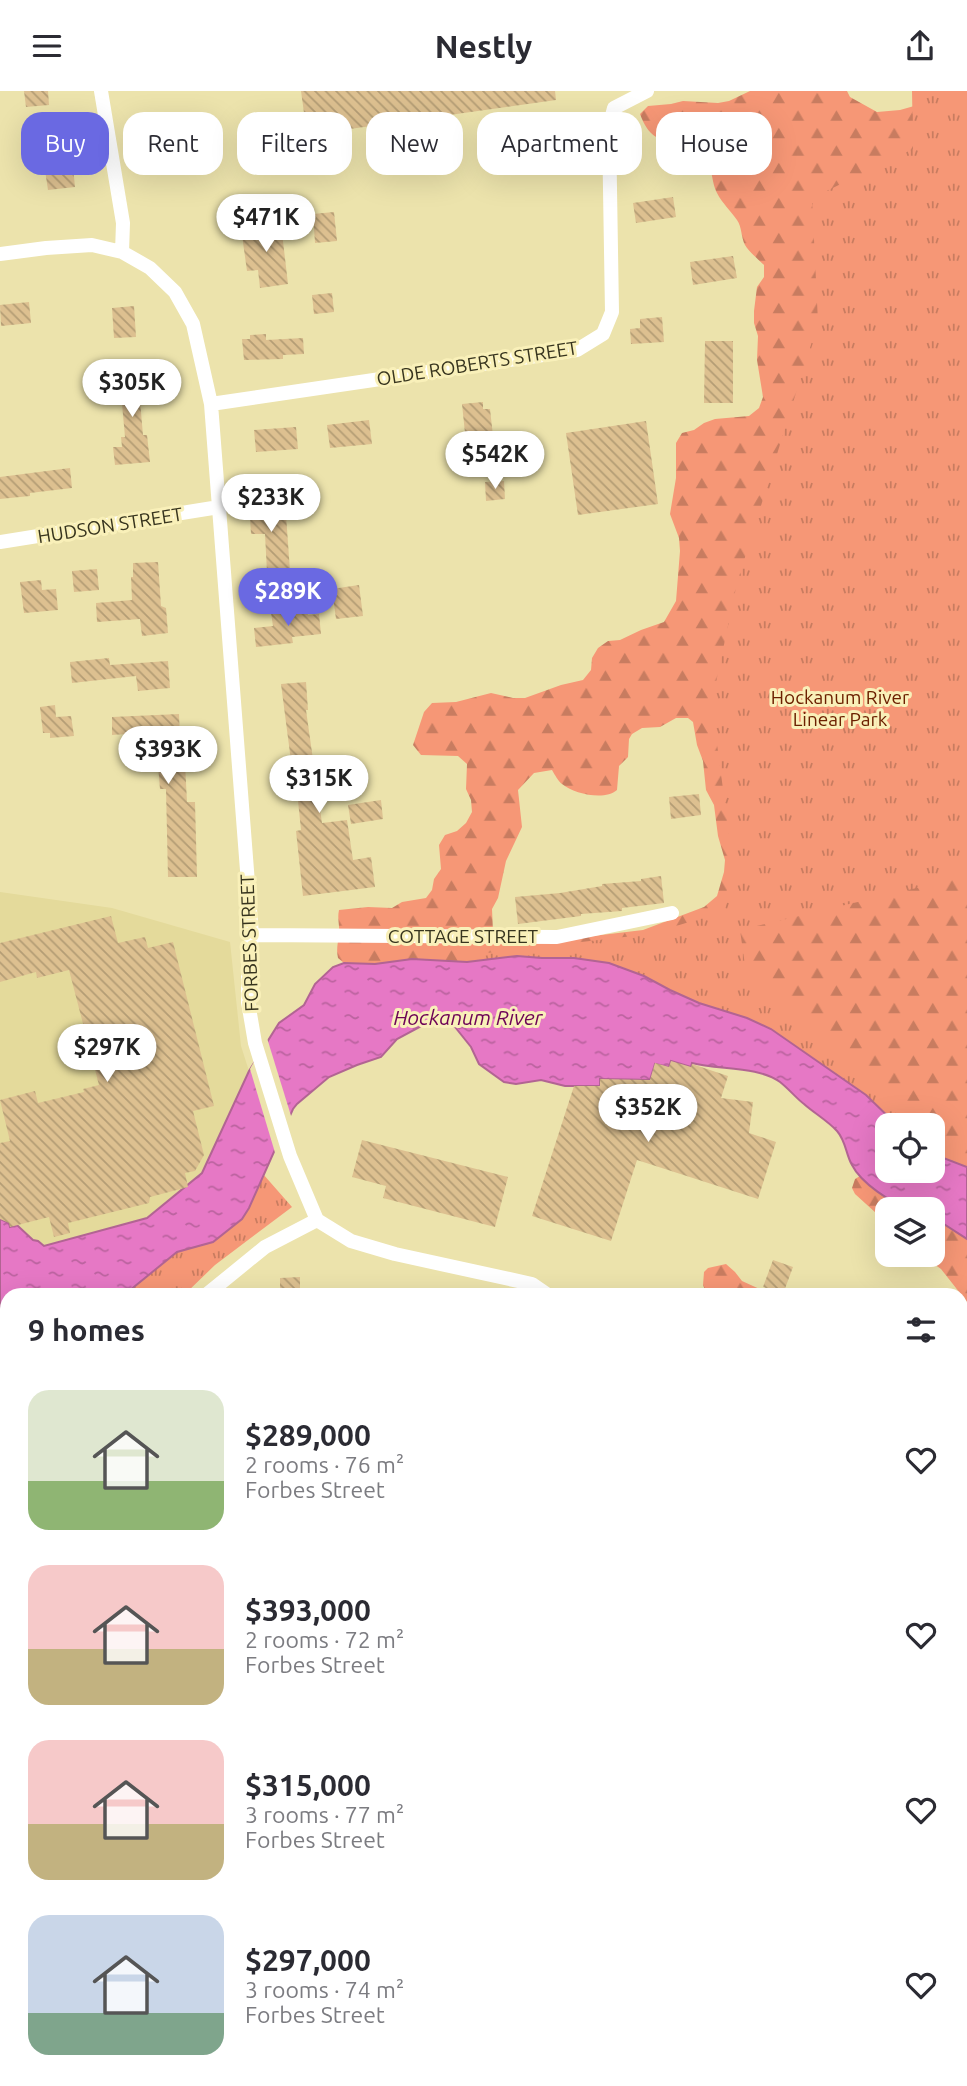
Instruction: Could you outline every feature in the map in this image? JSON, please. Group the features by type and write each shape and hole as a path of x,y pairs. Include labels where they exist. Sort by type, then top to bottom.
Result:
{"street":[{"path":"101,91 123,223 122,252"},
{"name":"OLDE ROBERTS STREET","path":"211,404 577,350 603,334 612,312 609,127 614,109 647,91"},
{"name":"FORBES STREET","path":"0,254 92,245 122,252 150,268 174,292 193,324 211,404 252,935 248,1002 258,1054 290,1156 317,1220"},
{"name":"HUDSON STREET","path":"0,542 219,507"},
{"name":"COTTAGE STREET","path":"252,935 557,937 672,913"},
{"path":"215,1288 265,1247 317,1220 351,1241 395,1254 532,1284 538,1288"}],"shaded area":[{"path":"0,892 112,908 230,942 241,1046 249,1071 202,1173 147,1218 44,1246 33,1241 17,1225 10,1227 9,1223 0,1219"}],"green space":[{"path":"750,91 847,91 850,97 877,112 900,110 967,91 967,1167 945,1159 945,1113 875,1113 875,1115 517,956 467,962 412,959 375,964 344,963 338,958 339,910 392,908 402,902 426,898 441,869 439,845 445,835 457,831 466,823 472,812 466,789 467,764 458,756 421,755 413,745 424,712 432,703 456,702 491,693 525,698 583,680 591,670 592,658 598,648 608,641 620,640 664,622 676,601 680,551 679,538 670,514 676,478 676,443 682,433 694,430 704,423 715,419 749,416 759,408 763,397 757,360 758,336 754,311 757,287 764,277 764,265 745,245 739,223 717,193 712,175 772,175 772,112 656,112 656,136 647,128 642,112 648,106 683,101 718,103","holes":["676,718 688,718 693,722 703,761 706,790 714,805 718,836 725,860 717,896 704,907 643,930 568,939 493,932 492,909 498,898 506,861 522,827 518,790 534,773 552,770 561,783 574,791 597,796 612,793 617,790 619,766 628,757 632,734 642,728 660,727"]},
{"name":"Hockanum River Linear Park","path":"912,91 967,91 967,876 740,930 745,965 905,1113 875,1113 875,1118 821,1087 601,1007 470,955 650,934 725,911 731,849 715,729 706,730 737,583 818,322 812,198 913,149"},
{"path":"242,1150 292,1207 215,1265 191,1288 0,1288 0,1278 74,1278"},
{"path":"860,1176 887,1197 875,1197 875,1212 855,1194 852,1188 855,1179"},
{"path":"945,1225 967,1239 967,1288 956,1288 938,1267 945,1267"},
{"path":"726,1264 742,1281 758,1288 704,1288 704,1272 708,1268"}],"water":[{"name":"Hockanum River","path":"517,956 574,958 609,963 644,976 699,1003 747,1018 771,1029 866,1095 885,1113 875,1113 875,1183 945,1183 945,1159 967,1167 967,1239 945,1225 945,1197 885,1197 870,1186 856,1172 837,1131 771,1077 750,1071 692,1063 691,1067 671,1061 669,1067 655,1064 650,1080 600,1079 600,1086 565,1086 541,1080 516,1084 504,1082 479,1064 471,1047 455,1027 443,1023 425,1024 397,1039 381,1057 329,1077 297,1104 249,1208 242,1219 213,1242 177,1252 133,1288 0,1288 0,1219 9,1223 10,1227 17,1225 44,1246 147,1218 202,1173 249,1071 279,1023 304,1005 315,984 333,967 344,963 375,964 412,959 467,962"}],"pier":[{"path":"267,1038 292,1119 276,1156 250,1069"}],"building":[{"path":"24,91 48,91 49,105 26,107"},
{"path":"301,91 555,91 556,100 463,113 366,112 366,127 352,129 352,112 304,112"},
{"path":"46,175 74,175 75,187 48,190"},
{"path":"673,197 676,217 636,223 633,203"},
{"path":"334,212 337,241 315,243 313,214"},
{"path":"281,224 288,284 260,288 258,270 247,271 241,228"},
{"path":"733,256 737,278 693,285 690,262"},
{"path":"332,293 334,312 314,314 312,295"},
{"path":"29,302 31,323 1,326 0,305"},
{"path":"134,306 136,337 114,338 112,308"},
{"path":"662,317 664,342 631,344 630,329 640,328 640,319"},
{"path":"266,334 266,340 303,338 304,354 283,355 283,359 244,360 242,339 250,339 250,335"},
{"path":"705,341 733,341 733,403 704,403"},
{"path":"143,368 146,401 140,401 143,435 147,435 150,462 115,465 113,447 122,447 121,437 125,437 119,370"},
{"path":"483,402 483,409 490,409 493,436 471,438 470,433 465,433 462,404"},
{"path":"369,420 372,444 330,448 327,425"},
{"path":"646,421 658,504 578,515 566,433"},
{"path":"296,427 298,449 256,452 254,430"},
{"path":"70,468 72,488 0,499 0,477"},
{"path":"504,481 505,499 486,501 485,482"},
{"path":"275,499 276,516 286,515 290,571 267,572 265,534 251,534 249,501"},
{"path":"158,562 161,606 166,608 168,633 142,636 140,619 97,622 96,603 132,600 133,563"},
{"path":"97,569 99,590 74,592 72,571"},
{"path":"41,580 42,590 56,589 58,610 24,613 20,582"},
{"path":"359,585 363,616 336,619 332,589"},
{"path":"307,610 308,615 319,614 321,634 292,637 293,643 256,647 254,628 273,626 271,613"},
{"path":"109,658 110,665 168,661 170,688 138,691 136,676 72,683 70,662"},
{"path":"306,682 306,710 322,823 347,820 353,860 371,857 375,887 303,896 296,831 301,830 294,761 291,761 281,684"},
{"path":"55,705 56,717 71,716 74,736 50,738 50,733 43,733 40,707"},
{"path":"179,714 181,763 185,763 187,802 195,802 197,877 168,877 166,789 160,789 156,741 127,742 127,734 112,735 112,717"},
{"path":"699,794 701,815 671,819 669,797"},
{"path":"381,800 383,819 351,824 348,805"},
{"path":"661,876 664,903 518,924 515,897 560,893"},
{"path":"111,916 118,943 145,937 148,948 173,942 214,1106 193,1111 204,1155 195,1171 185,1173 188,1187 150,1197 149,1203 68,1223 70,1233 54,1237 49,1217 10,1227 9,1223 0,1219 0,1143 10,1141 0,1100 35,1091 38,1103 84,1092 83,1089 99,1085 69,970 37,978 36,972 0,982 0,943"},
{"path":"671,1061 691,1067 692,1064 728,1076 721,1098 753,1102 749,1133 776,1142 758,1199 637,1160 611,1241 532,1216 574,1086 600,1086 600,1079 650,1080 655,1063 669,1067"},
{"path":"362,1140 508,1177 495,1227 383,1198 386,1186 352,1177"},
{"path":"773,1260 793,1267 785,1288 763,1287"},
{"path":"300,1277 300,1288 280,1288 280,1278"}]}
